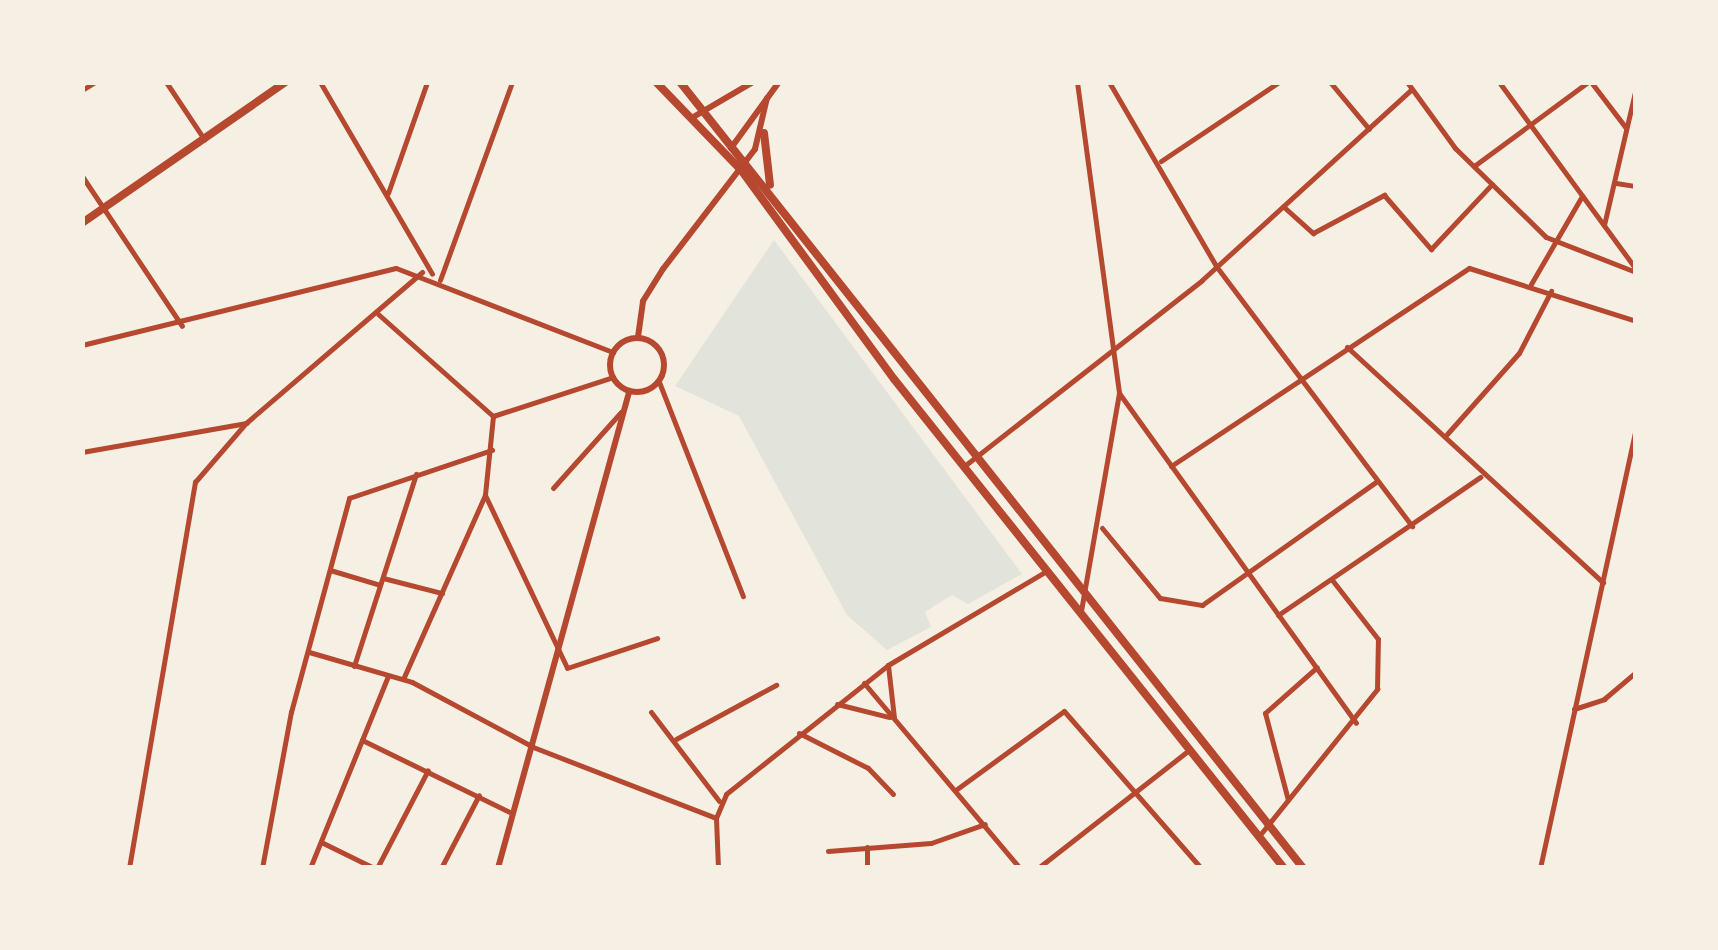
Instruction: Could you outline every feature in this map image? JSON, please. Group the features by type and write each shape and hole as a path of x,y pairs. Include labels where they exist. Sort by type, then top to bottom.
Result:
{"main road":[{"path":"82,223 286,82"},
{"path":"656,82 695,116 741,170 963,467 1284,868"},
{"path":"680,82 736,142 972,458 1085,593 1303,868"},
{"path":"764,133 771,190"}],"street":[{"path":"82,90 95,82"},
{"path":"166,82 204,138"},
{"path":"320,82 437,278"},
{"path":"387,194 428,82"},
{"path":"437,278 512,82"},
{"path":"695,116 753,82"},
{"path":"726,152 779,82"},
{"path":"1077,82 1119,393 1102,528 1080,610"},
{"path":"1160,162 1279,82"},
{"path":"1330,82 1369,129"},
{"path":"1406,82 1474,166 1552,241 1636,270"},
{"path":"1499,82 1636,270"},
{"path":"1474,166 1590,82 1626,128"},
{"path":"1113,84 1216,266 1412,526"},
{"path":"1604,226 1636,86"},
{"path":"963,467 1113,351 1285,208 1411,90"},
{"path":"638,337 643,301 764,133 767,98"},
{"path":"82,176 182,326"},
{"path":"1616,183 1636,186"},
{"path":"1285,208 1313,233 1384,194 1431,249 1492,184"},
{"path":"1531,284 1552,241 1582,196"},
{"path":"1171,466 1469,268 1531,284 1636,321"},
{"path":"82,345 182,326 370,272 422,272 613,352"},
{"path":"129,868 195,482 246,423 378,314 422,272"},
{"path":"1447,434 1519,353 1552,291"},
{"path":"378,314 493,416"},
{"path":"613,352 638,337"},
{"path":"638,337 660,350 658,382 743,596"},
{"path":"1347,347 1447,434 1480,477 1603,582"},
{"path":"613,352 613,377 629,391"},
{"path":"493,416 613,377"},
{"path":"629,391 658,382"},
{"path":"498,868 629,391"},
{"path":"1119,393 1356,723"},
{"path":"553,488 623,410"},
{"path":"403,679 485,495 493,416"},
{"path":"82,452 246,423"},
{"path":"1540,868 1636,428"},
{"path":"262,868 308,652 351,494 492,450"},
{"path":"354,666 416,474"},
{"path":"1278,615 1480,477"},
{"path":"1102,528 1170,602 1214,601 1378,481"},
{"path":"485,495 557,655 567,668 657,638"},
{"path":"330,570 442,593"},
{"path":"718,868 716,818 720,802 834,704 888,665 1048,570"},
{"path":"1259,836 1356,723 1378,689 1380,645 1332,580"},
{"path":"308,652 403,679 533,746 716,818"},
{"path":"888,665 895,721"},
{"path":"1288,800 1264,713 1317,667"},
{"path":"1574,708 1604,699 1636,672"},
{"path":"310,868 388,676"},
{"path":"864,682 1020,868"},
{"path":"676,739 776,685"},
{"path":"834,704 895,721"},
{"path":"956,789 1062,710 1137,790 1202,868"},
{"path":"652,712 720,802"},
{"path":"799,733 868,768 893,794"},
{"path":"362,740 513,814"},
{"path":"1038,868 1189,750"},
{"path":"321,842 375,868 428,770"},
{"path":"441,868 480,796"},
{"path":"828,851 964,838 985,824"},
{"path":"867,847 867,868"}],"shaded area":[{"path":"774,240 1022,574 968,604 952,595 925,612 931,627 887,650 847,615 739,416 675,386"}]}
